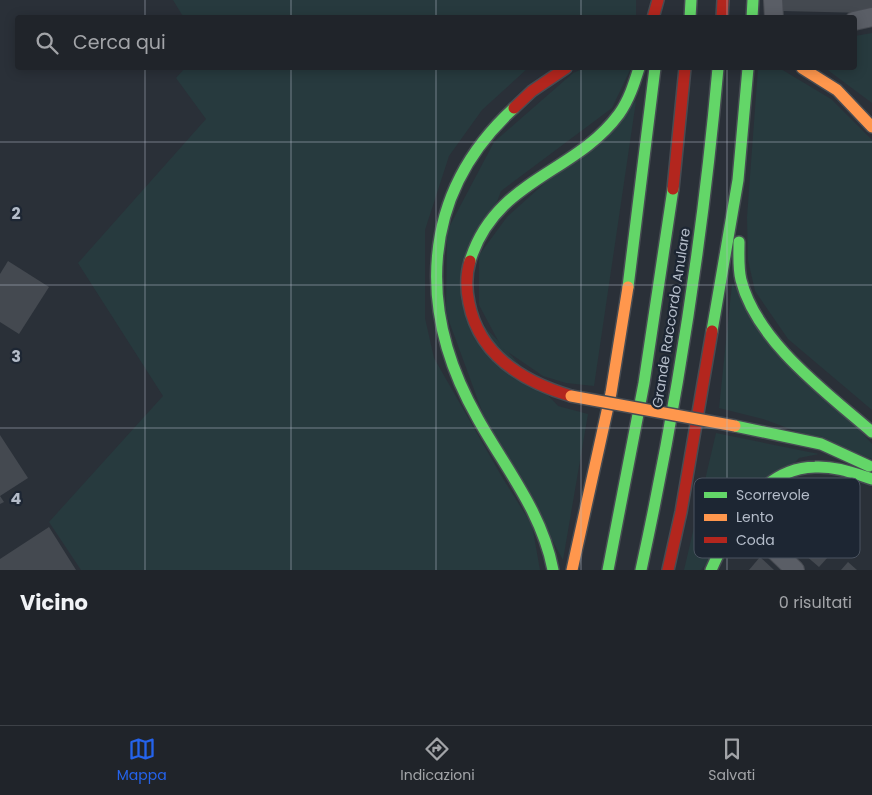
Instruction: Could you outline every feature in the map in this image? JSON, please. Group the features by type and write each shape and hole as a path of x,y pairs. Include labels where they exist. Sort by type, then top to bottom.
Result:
{"highway":[{"path":"654,15 659,0"},
{"path":"658,15 659,0"},
{"path":"690,15 691,0"},
{"path":"722,15 723,0"},
{"path":"752,15 753,0"},
{"path":"552,570 548,548 538,521 518,483 471,406 446,350 438,311 436,256 442,220 450,198 466,167 486,137 522,98 563,70"},
{"path":"637,70 627,100 616,119 587,144 534,181 494,213 477,236 470,257 467,278 469,304 478,329 508,366 528,380 544,388 571,396 812,441 842,452 872,468"},
{"path":"572,570 611,392 624,314 656,70"},
{"name":"Grande Raccordo Anulare","path":"608,570 623,499 659,290 685,70"},
{"name":"Grande Raccordo Anulare","path":"641,570 654,513 692,296 718,70"},
{"path":"668,570 681,512 738,180 748,70"},
{"path":"805,70 837,90 872,127"},
{"path":"738,180 740,274 751,306 773,338 795,362 872,432"},
{"path":"774,478 796,469 824,467 849,471 872,480"},
{"path":"711,570 716,558"}],"street":[{"path":"774,0 774,15"},
{"path":"782,558 795,570"}],"green space":[{"path":"173,0 636,0 636,15 182,15"},
{"path":"872,33 872,103 828,70 857,70 857,36"},
{"path":"183,70 526,70 482,110 449,156 425,230 425,318 434,358 502,477 532,525 540,570 81,570 49,522 163,396 78,263 206,119 176,78"},
{"path":"580,70 630,70 612,108 501,191 461,301 558,406 588,414 563,560 483,414 446,313 447,231 494,142 573,73"},
{"path":"758,70 783,70 831,99 872,140 872,410 788,339 755,291 748,260 747,217"},
{"path":"636,101 594,386 566,383 543,376 502,348 479,305 479,255 507,217"},
{"path":"732,284 872,444 872,459 763,419 719,408"},
{"path":"716,433 819,454 799,458 782,478 705,478"},
{"path":"694,527 694,558 712,558 701,570 684,570"}],"building":[{"path":"782,0 872,0 872,10 866,13 782,11"},
{"path":"8,261 49,287 19,334 0,322 0,274"},
{"path":"0,435 28,478 0,496"},
{"path":"0,496 4,502 0,504"},
{"path":"49,527 76,570 0,570 0,559"},
{"path":"761,558 774,570 749,570"},
{"path":"809,558 827,558 819,567"},
{"path":"848,562 857,570 841,570"}],"traffic: fast":[{"path":"690,15 691,0"},
{"path":"752,15 753,0"},
{"path":"470,261 482,234 498,212 537,179 581,151 601,134 619,114 628,98 638,70"},
{"path":"628,287 655,70"},
{"path":"641,570 666,445 697,257 718,70"},
{"path":"712,331 738,180 748,70"},
{"path":"514,108 483,142 460,178 445,216 438,256 438,297 445,338 458,378 478,419 532,510 541,529 553,570"},
{"path":"608,570 644,383 673,189"},
{"path":"739,242 741,280 749,303 762,324 777,345 795,364 872,432"},
{"path":"735,426 821,444 869,466"},
{"path":"777,478 795,470 822,467 844,470 872,479"},
{"path":"711,570 717,558"}],"traffic: slow":[{"path":"805,70 837,90 872,127"},
{"path":"572,570 611,393 628,287"},
{"path":"571,396 735,426"}],"traffic: jam":[{"path":"654,15 658,0"},
{"path":"722,15 723,0"},
{"path":"514,108 532,91 563,70"},
{"path":"673,189 685,70"},
{"path":"470,261 467,276 469,303 474,321 493,352 521,374 537,383 571,396"},
{"path":"668,570 681,512 712,331"}]}
